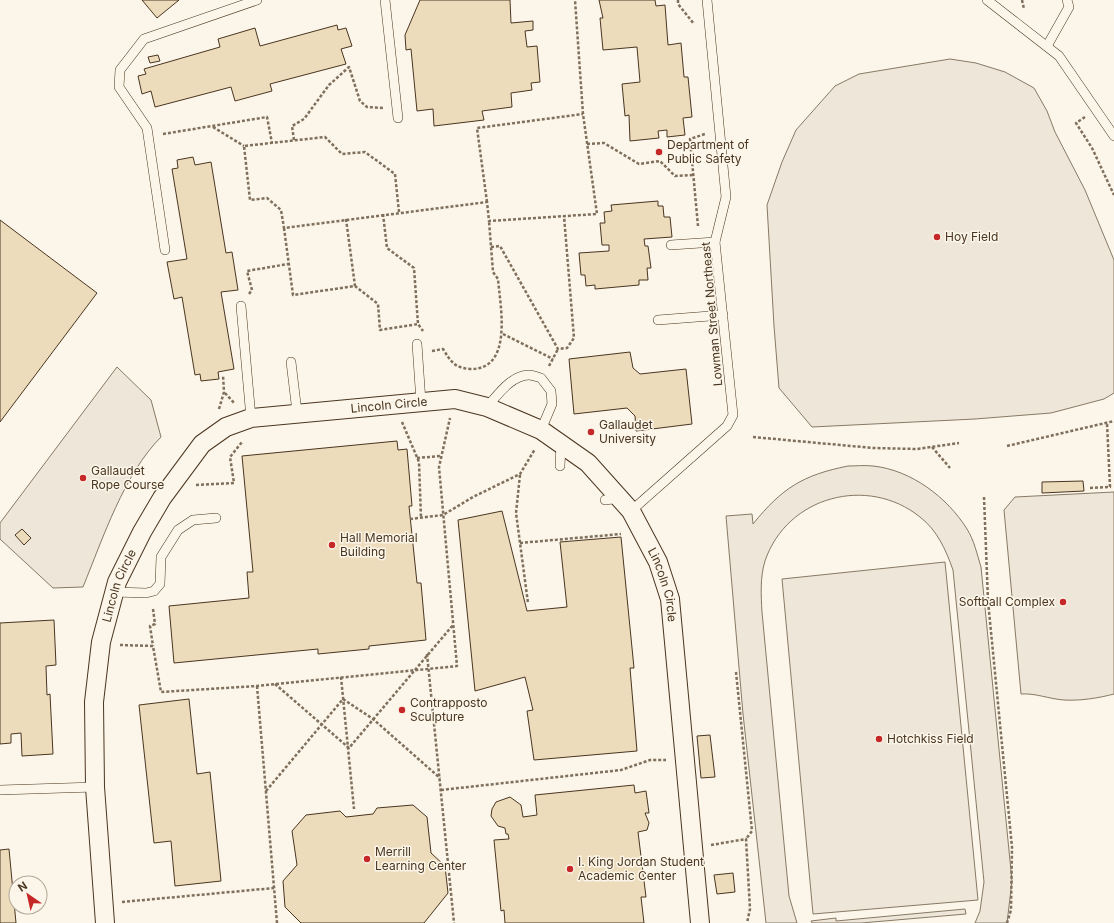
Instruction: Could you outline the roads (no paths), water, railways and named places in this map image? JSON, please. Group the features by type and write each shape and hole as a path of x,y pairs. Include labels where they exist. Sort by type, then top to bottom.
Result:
{"street":[{"name":"Lincoln Circle","path":"105,923 95,787 94,702 100,642 117,582 142,532 162,498 202,444 226,427 251,418 297,412 454,399 487,407 540,436 561,444 588,463 618,503 658,562 670,599 700,923"}],"lane":[{"path":"165,250 147,128 120,87 120,70 144,39 257,0"},
{"path":"385,0 398,118"},
{"name":"Lowman Street Northeast","path":"618,503 727,426 733,415 715,242 726,197 707,0"},
{"path":"987,0 1059,56 1114,136"},
{"path":"1047,46 1069,7 1067,0"},
{"path":"671,245 715,242"},
{"path":"241,306 251,418"},
{"path":"658,320 723,315"},
{"path":"417,344 421,402"},
{"path":"291,362 297,412"},
{"path":"487,407 515,380 528,375 541,378 551,391 552,404 540,436"},
{"path":"560,466 561,444"},
{"path":"115,592 146,593 154,591 160,584 161,557 178,530 193,520 216,518"},
{"path":"0,790 95,787"}],"place":[{"name":"Department of Public Safety","path":"659,152"},
{"name":"Hoy Field","path":"937,237"},
{"name":"Gallaudet University","path":"591,432"},
{"name":"Gallaudet Rope Course","path":"83,478"},
{"name":"Hall Memorial Building","path":"332,545"},
{"name":"Softball Complex","path":"1063,602"},
{"name":"Contrapposto Sculpture","path":"402,710"},
{"name":"Hotchkiss Field","path":"879,739"},
{"name":"Merrill Learning Center","path":"367,859"},
{"name":"I. King Jordan Student Academic Center","path":"570,869"}]}
